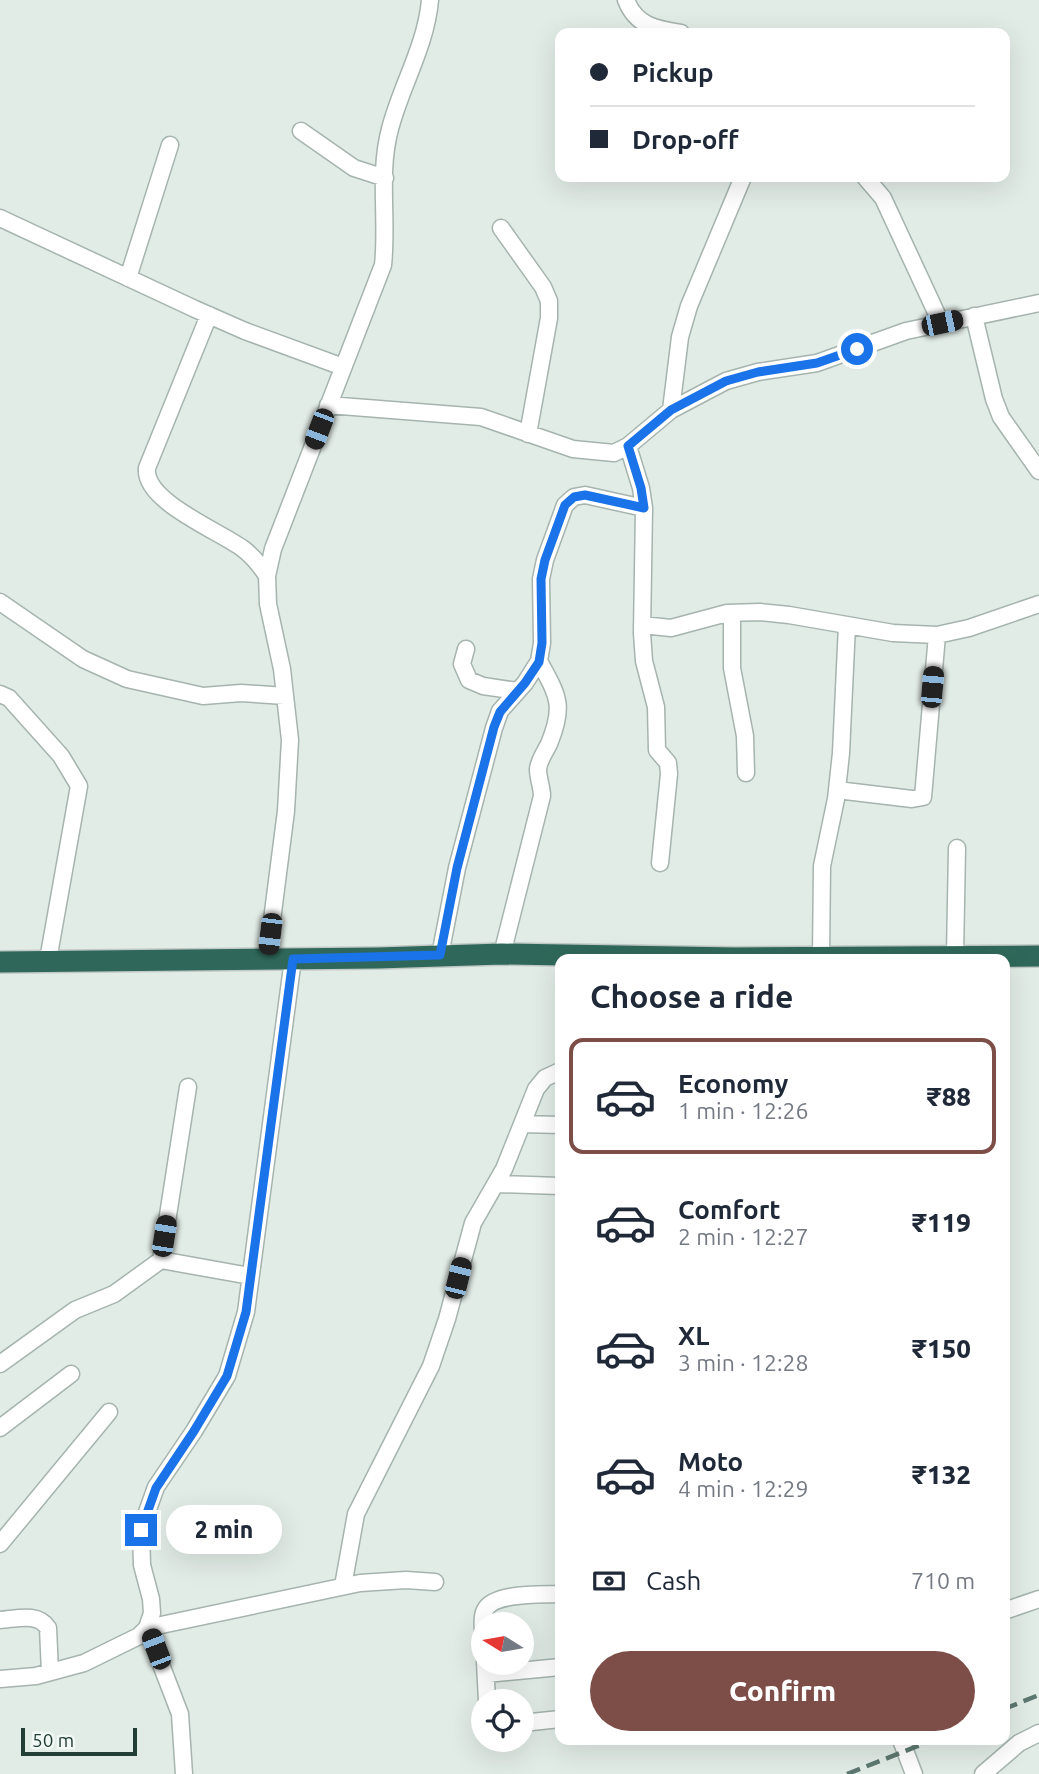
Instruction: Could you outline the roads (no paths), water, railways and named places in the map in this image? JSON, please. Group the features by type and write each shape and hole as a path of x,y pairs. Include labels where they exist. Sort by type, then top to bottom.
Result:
{"highway":[{"path":"0,962 502,954 555,956"},
{"path":"1010,956 1039,956"}],"street":[{"path":"267,959 287,799 290,740 268,604 267,576 273,549 383,265 389,131 419,48 430,0"},
{"path":"626,0 630,12 639,21 656,28"},
{"path":"302,131 354,168 385,178"},
{"path":"128,278 170,145"},
{"path":"671,410 680,337 689,306 741,182"},
{"path":"869,182 883,198 942,323"},
{"path":"0,218 209,315 343,367"},
{"path":"501,228 543,286 549,301 549,318 528,434"},
{"path":"328,405 453,413 503,423 573,449 614,453 628,446 671,410 726,381 758,372 817,363 906,331 1039,303"},
{"path":"209,315 146,475 152,488 178,510 239,546 252,556 267,576"},
{"path":"974,316 994,399 1001,417 1039,471"},
{"path":"628,446 644,508 644,661 656,707 657,750 668,763 669,774 660,863"},
{"path":"440,955 457,868 494,727 500,712 539,662 542,643 541,579 548,550 565,505 574,497 585,495 644,508"},
{"path":"0,601 83,659 127,679 203,696 241,693 285,696"},
{"path":"642,625 671,628 732,613 789,615 915,636 936,635 969,628 1039,604"},
{"path":"732,613 732,668 744,736 746,773"},
{"path":"821,954 822,866 837,790 844,716 846,625"},
{"path":"837,790 912,799 923,797 936,635"},
{"path":"466,649 462,664 469,680 483,687 517,691"},
{"path":"502,954 542,796 538,770 540,761 559,718 559,703 554,688 539,662"},
{"path":"0,694 9,698 61,756 79,786 48,961"},
{"path":"955,954 957,848"},
{"path":"0,1679 36,1676 84,1663 139,1636 147,1628 152,1613 142,1565 141,1530 156,1488 227,1376 246,1312 293,959"},
{"path":"343,1586 356,1514 431,1366 447,1319 473,1223 497,1184 536,1089 545,1078 555,1073"},
{"path":"0,1364 75,1310 114,1294 161,1260 187,1087"},
{"path":"522,1124 555,1125"},
{"path":"497,1184 555,1186"},
{"path":"161,1260 250,1276"},
{"path":"0,1428 71,1374"},
{"path":"0,1544 109,1412"},
{"path":"147,1628 343,1586 406,1580 435,1582"},
{"path":"484,1612 491,1602 500,1598 555,1594"},
{"path":"1010,1609 1039,1599"},
{"path":"0,1620 32,1618 45,1623 48,1628 50,1672"},
{"path":"147,1628 180,1714 184,1774"},
{"path":"534,1668 555,1668"},
{"path":"534,1722 555,1720"},
{"path":"983,1774 1019,1743 1039,1733"},
{"path":"903,1745 914,1774"}],"railway":[{"path":"1010,1707 1039,1695"},
{"path":"847,1774 920,1745"}]}
